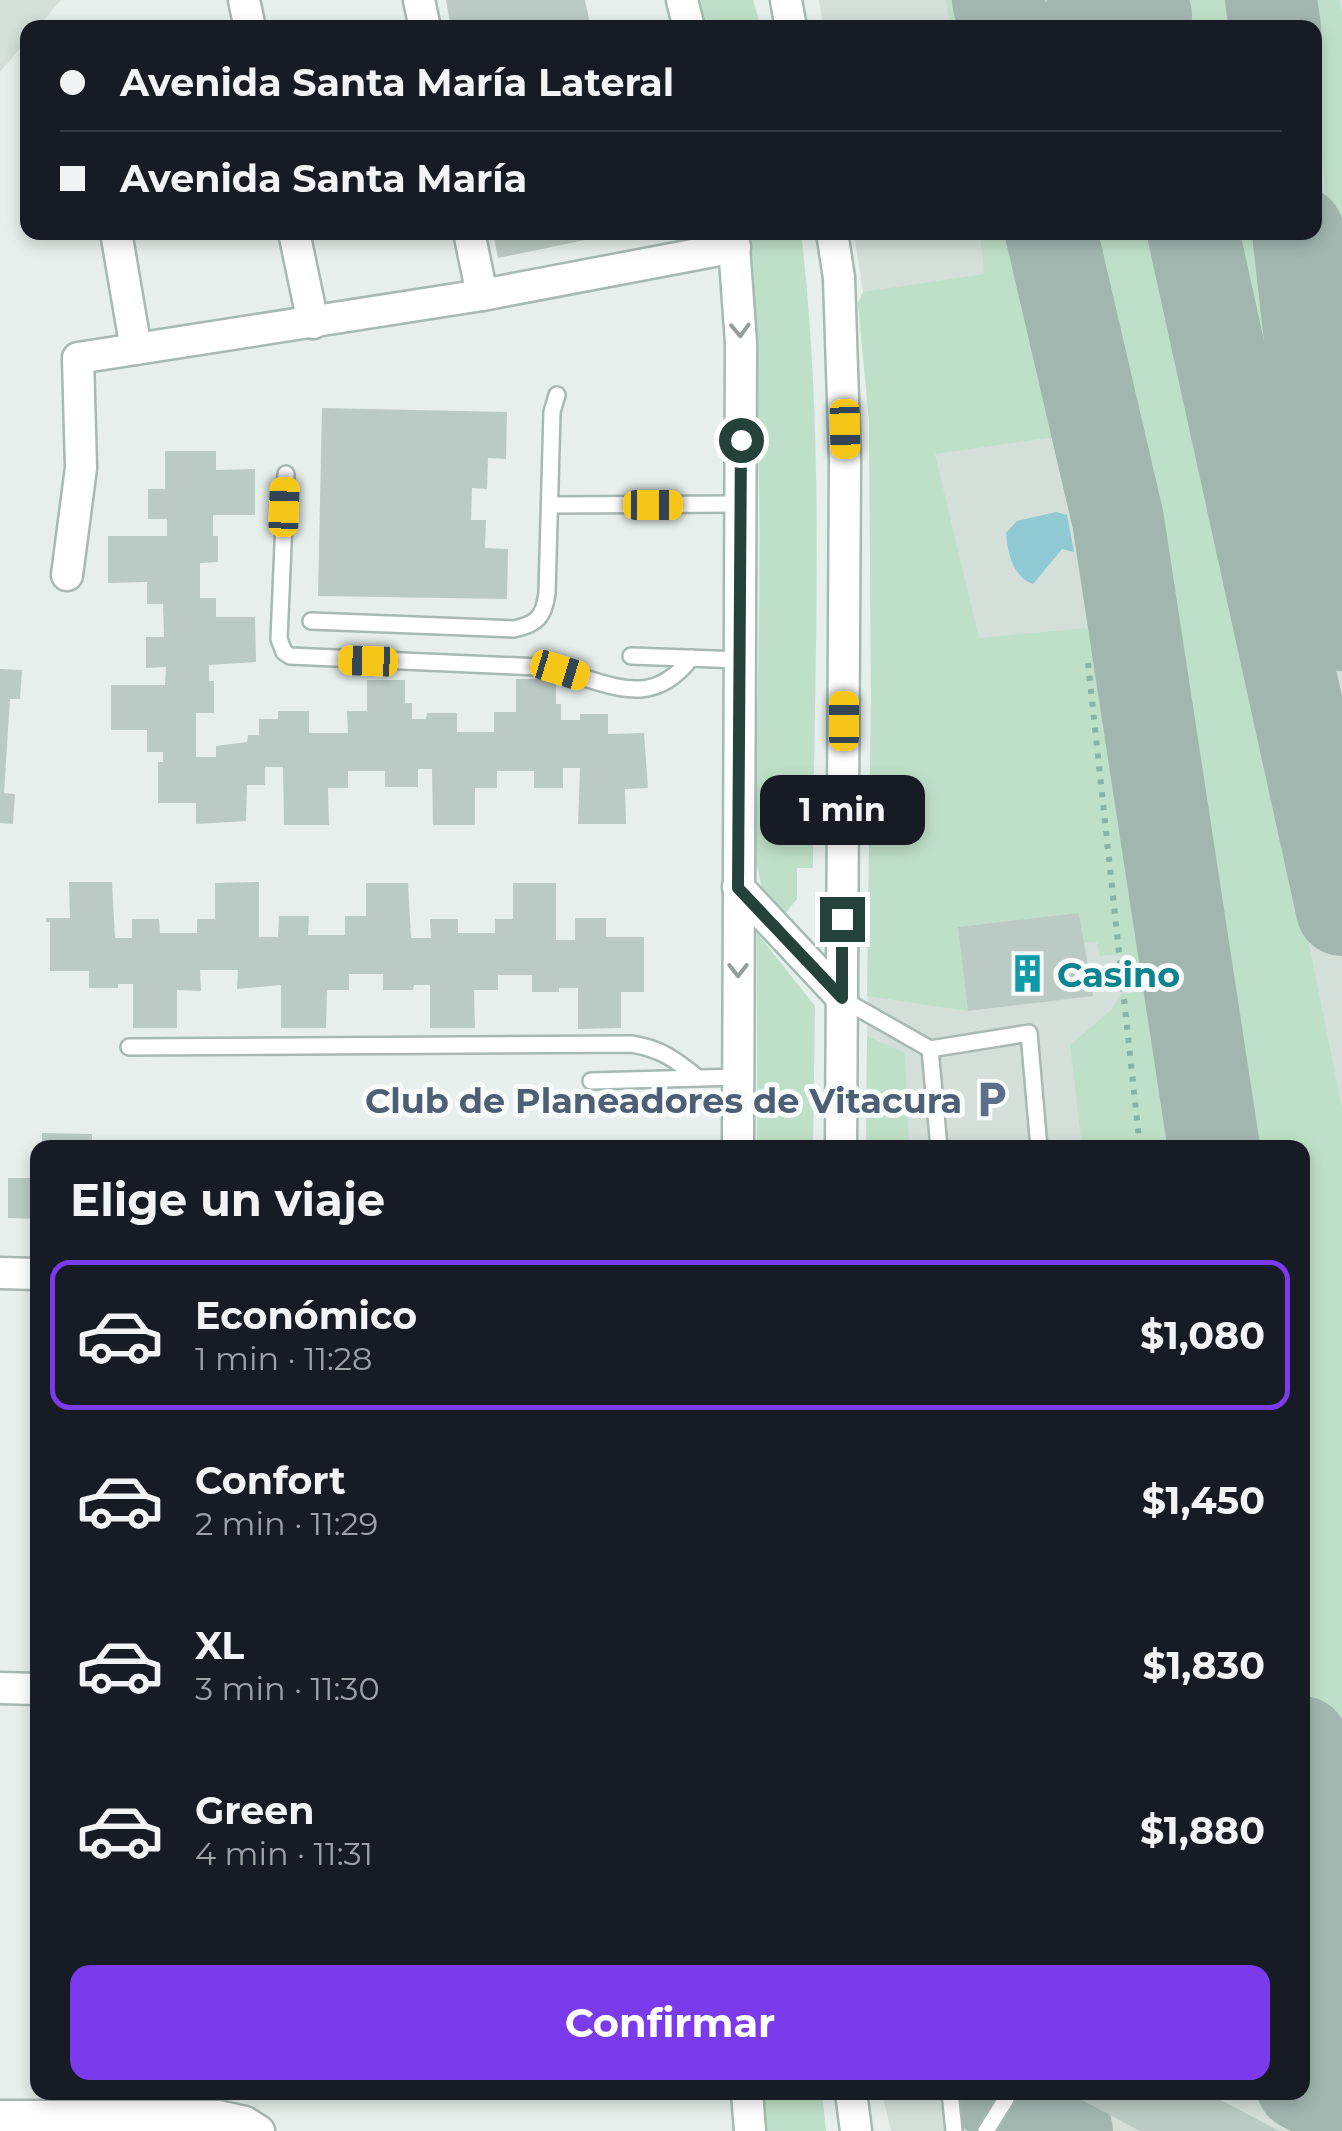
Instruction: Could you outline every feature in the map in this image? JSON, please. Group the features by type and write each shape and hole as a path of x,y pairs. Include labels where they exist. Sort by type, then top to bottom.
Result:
{"street":[{"path":"117,240 136,349"},
{"path":"296,240 313,323"},
{"path":"470,240 482,294"},
{"path":"66,575 81,468 78,358 482,294 734,240 741,344 738,1140"},
{"path":"833,240 839,278 845,461 840,1140"},
{"path":"738,888 842,998"},
{"path":"0,1273 30,1274"},
{"path":"0,1688 30,1688"},
{"path":"748,2100 750,2131"},
{"path":"852,2100 856,2131"},
{"path":"0,2116 218,2116 245,2122 258,2131"}],"lane":[{"path":"311,621 514,629 540,618 545,608 552,412 557,395"},
{"path":"286,474 279,639 290,656 540,667 639,691 662,685 679,674 691,658"},
{"path":"550,505 741,504"},
{"path":"631,656 741,660"},
{"path":"842,998 930,1049 1028,1033 1038,1140"},
{"path":"129,1046 631,1044 670,1055 698,1078"},
{"path":"930,1049 939,1140"},
{"path":"591,1081 738,1077"},
{"path":"951,2100 954,2131"},
{"path":"986,2131 1006,2100"}],"path":[{"path":"1088,663 1139,1140"}],"shaded area":[{"path":"0,0 61,0 44,20 20,20 20,48 0,72"},
{"path":"819,0 1342,0 1342,2131 891,2131 884,2100 1310,2100 1310,1140 866,1140 871,693 869,420 858,303 863,292 855,240 1322,240 1322,20 822,20"}],"green space":[{"path":"696,0 753,0 759,20 701,20"},
{"path":"946,0 988,0 992,20 949,20"},
{"path":"1017,0 1119,0 1042,20 1022,20"},
{"path":"1162,0 1245,0 1247,20 1166,20"},
{"path":"1303,0 1339,0 1342,333 1322,157 1322,20 1306,20"},
{"path":"744,240 802,240 816,471 813,868 797,868 797,899 783,916 763,893 755,857 759,466"},
{"path":"981,240 1044,240 1111,520 1204,1140 1081,1140 1070,1045 1111,1010 1123,993 1133,993 1129,954 1100,956 1097,942 1083,943 1079,913 958,927 968,1011 867,996 871,693 869,420 858,303 863,292 984,274","holes":["1054,437 1097,627 979,638 935,454"]},
{"path":"1071,240 1172,240 1342,1108 1342,1958 1310,1732 1310,1140 1227,1140 1179,796 1131,507"},
{"path":"1211,240 1269,240 1277,336 1233,342"},
{"path":"1286,381 1319,589 1287,591 1243,386"},
{"path":"757,933 815,1006 813,1140 757,1140"},
{"path":"867,1036 905,1053 909,1140 866,1140"},
{"path":"1331,1992 1340,2076 1322,2082 1310,2076 1310,1995"},
{"path":"764,2100 823,2100 826,2131 767,2131"}],"water":[{"path":"1056,512 1067,515 1074,552 1062,549 1033,584 1016,570 1006,533 1017,521"}],"building":[{"path":"446,0 585,0 589,20 450,20"},
{"path":"495,240 585,240 498,258"},
{"path":"322,408 507,412 506,459 488,458 487,489 472,488 471,520 486,520 485,548 508,549 507,599 318,596"},
{"path":"165,451 216,451 216,470 255,469 255,515 213,515 218,562 200,563 200,598 216,598 216,617 255,617 256,662 209,665 209,681 214,681 214,713 196,713 196,757 216,757 216,746 247,742 248,735 259,735 259,719 278,719 278,711 309,711 309,733 348,733 347,711 367,711 367,680 405,680 405,703 412,703 412,719 426,719 427,713 457,713 457,732 494,732 494,712 516,712 516,679 556,679 556,704 561,704 561,720 580,720 580,714 608,714 608,734 644,733 648,788 625,789 626,824 578,824 580,768 563,768 563,788 534,788 534,771 497,771 497,788 475,788 475,825 433,825 432,769 418,769 418,787 385,787 385,771 348,771 348,788 328,788 329,825 284,825 283,767 265,767 265,785 247,785 246,821 196,824 196,803 158,803 158,762 163,762 163,752 147,752 147,730 111,730 111,685 165,685 166,667 146,668 146,637 164,637 163,604 147,604 147,582 108,583 108,536 167,536 167,519 148,519 148,489 165,489"},
{"path":"0,669 22,670 20,699 10,699 4,793 15,794 13,824 0,823"},
{"path":"69,882 112,882 115,938 132,938 132,919 159,919 160,933 197,933 197,919 215,919 215,883 259,882 259,937 278,937 279,916 309,916 308,935 345,935 345,916 366,916 366,883 408,883 411,938 431,938 430,919 458,919 458,933 495,933 495,919 513,919 513,883 556,883 556,940 575,940 575,918 606,918 606,937 644,937 644,992 621,992 621,1028 578,1029 578,988 532,992 532,975 498,975 498,990 474,990 475,1028 430,1028 430,985 414,985 413,990 383,990 383,974 349,974 349,990 327,990 326,1028 281,1028 281,985 237,989 238,970 200,970 201,991 177,990 177,1028 133,1028 133,984 89,988 89,971 50,971 50,922 46,918 70,918"},
{"name":"Casino","path":"1079,913 1093,996 968,1011 958,927"},
{"path":"42,1133 92,1134 92,1140 42,1140"},
{"path":"8,1178 30,1178 30,1219 8,1218"},
{"path":"1082,2100 1221,2100 1279,2131 1140,2131"}],"taxiway":[{"path":"998,0 1002,20"},
{"path":"1271,0 1274,20"},
{"path":"1122,20 1146,15"},
{"path":"1053,240 1118,520 1213,1140"},
{"path":"1195,240 1342,910"},
{"path":"1299,240 1342,625"},
{"path":"1310,1798 1342,2020"},
{"path":"1310,2089 1342,2105"},
{"path":"1007,2100 1067,2131"}],"place":[{"name":"Casino","path":"1027,974"},
{"name":"Club de Planeadores de Vitacura","path":"992,1100"}],"route":[{"path":"741,440 738,888 842,998 842,919"}]}
